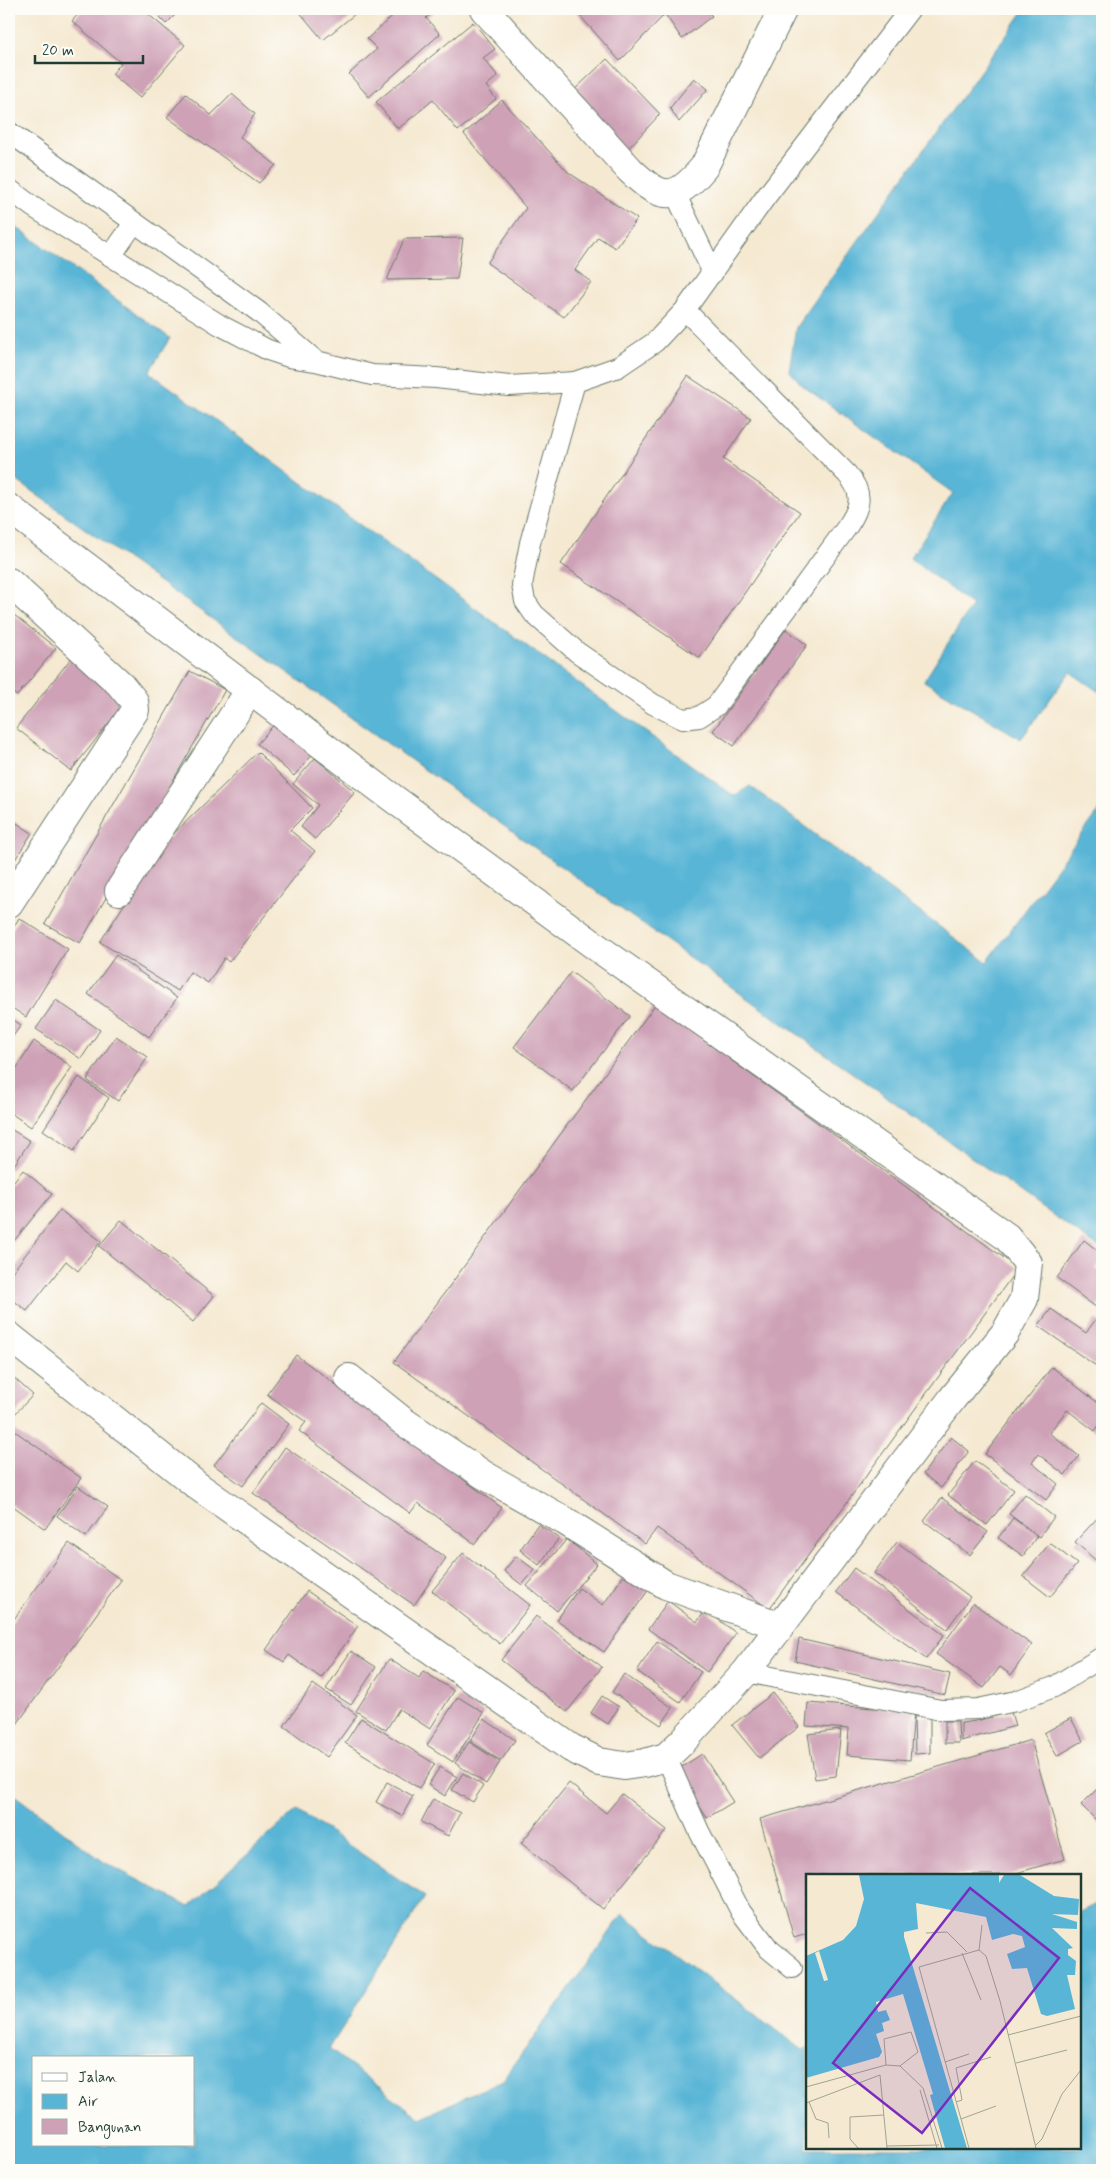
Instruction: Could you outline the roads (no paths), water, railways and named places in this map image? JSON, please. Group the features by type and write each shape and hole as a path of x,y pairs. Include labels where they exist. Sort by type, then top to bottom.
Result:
{"street":[{"path":"484,9 641,181 662,194 675,193 691,182 704,167 783,9"},
{"path":"9,508 250,690 590,942 1008,1236 1028,1263 1024,1299 1004,1333 746,1672 666,1757 624,1766 599,1762 571,1748 199,1487 9,1336"},
{"path":"9,582 120,684 134,701 134,710 9,903"},
{"path":"119,891 250,690"},
{"path":"349,1378 404,1422 484,1475 666,1585 780,1626"}],"lane":[{"path":"9,188 33,207 249,341 289,357 316,361 372,375 436,378 509,386 575,382 618,367 655,342 685,310 765,198 910,9"},
{"path":"9,132 259,312 316,361"},
{"path":"675,193 713,273"},
{"path":"111,256 134,223"},
{"path":"575,382 530,543 522,585 525,601 534,614 578,652 653,704 683,719 699,717 716,706 830,551 857,512 859,498 857,485 852,479 685,310"},
{"path":"746,1672 941,1710 978,1709 1016,1701 1054,1687 1102,1657"},
{"path":"666,1757 699,1831 742,1912 769,1949 792,1968"}],"water":[{"path":"1025,9 1102,9 1102,694 1070,672 1021,739 924,681 972,605 910,558 953,493 803,386 789,370 796,327"},
{"path":"9,222 170,338 149,372 734,796 750,786 987,962 1102,807 1102,1250 9,475"},
{"path":"9,1791 104,1862 189,1907 297,1810 425,1897 329,2049 420,2118 503,2080 623,1914 803,2050 806,2048 806,2149 1081,2149 1081,1912 1102,1901 1102,2170 9,2170"}]}
